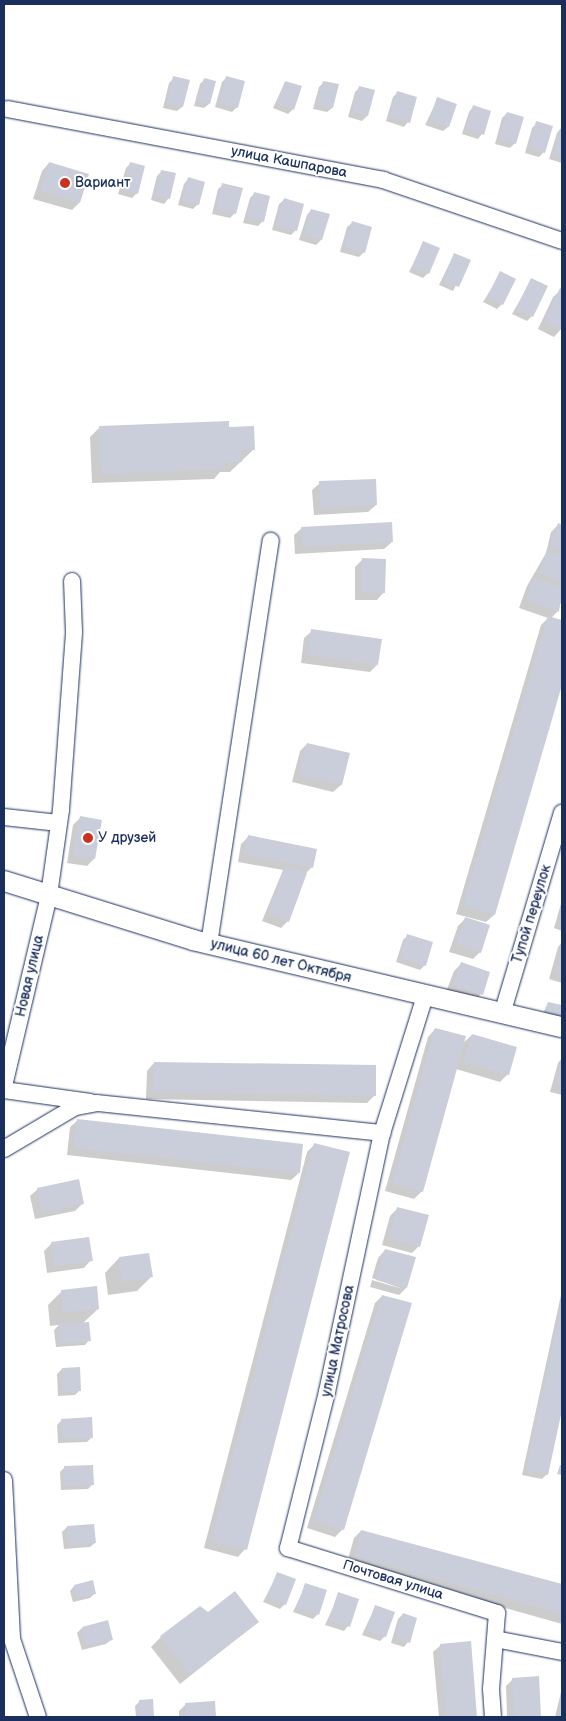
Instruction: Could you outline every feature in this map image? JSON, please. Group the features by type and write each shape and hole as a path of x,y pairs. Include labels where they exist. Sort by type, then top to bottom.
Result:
{"main road":[{"name":"улица 60 лет Октября","path":"4,881 209,944 562,1027"}],"street":[{"name":"улица Кашпарова","path":"8,109 383,180 562,241"},
{"path":"209,944 271,541"},
{"name":"Новая улица","path":"4,1088 49,895 59,823 74,632 72,581"},
{"name":"Тупой переулок","path":"502,1014 562,813"},
{"path":"4,817 59,823"},
{"name":"улица Матросова","path":"288,1548 327,1392 382,1133 425,996"},
{"path":"4,1088 97,1103 382,1133"},
{"path":"4,1149 75,1107 97,1103"},
{"path":"4,1480 12,1640 38,1717"},
{"name":"Почтовая улица","path":"288,1548 497,1613 495,1639"},
{"path":"493,1717 491,1689 495,1639 562,1652"}],"building":[{"path":"173,76 190,80 183,107 167,103"},
{"path":"226,76 245,81 238,108 219,103"},
{"path":"204,78 216,81 210,104 198,101"},
{"path":"285,81 302,86 294,110 277,104"},
{"path":"323,81 339,84 333,108 317,104"},
{"path":"359,86 375,90 368,116 352,112"},
{"path":"397,91 417,97 410,123 389,117"},
{"path":"437,97 457,104 449,127 429,121"},
{"path":"473,105 491,111 484,135 466,129"},
{"path":"507,112 524,117 516,144 499,139"},
{"path":"536,121 553,126 545,153 529,148"},
{"path":"562,125 562,157 553,154"},
{"name":"Вариант","path":"49,162 89,174 80,203 40,191"},
{"path":"130,162 145,166 138,194 122,189"},
{"path":"161,170 176,173 170,199 155,195"},
{"path":"188,177 205,182 199,205 182,201"},
{"path":"222,183 243,188 236,214 216,209"},
{"path":"254,192 270,196 264,222 247,218"},
{"path":"284,198 304,204 297,231 276,225"},
{"path":"311,209 330,214 322,240 303,235"},
{"path":"352,221 372,227 365,253 344,247"},
{"path":"423,241 440,248 429,274 412,267"},
{"path":"454,253 471,260 459,287 443,281"},
{"path":"500,271 516,279 503,305 487,297"},
{"path":"531,278 548,286 533,317 516,309"},
{"path":"560,288 562,289 562,330 544,322"},
{"path":"229,421 229,427 254,426 255,450 241,450 242,462 225,463 225,469 101,474 99,426"},
{"path":"376,479 377,505 321,508 319,481"},
{"path":"392,522 393,542 302,547 301,527"},
{"path":"558,523 562,525 562,550 550,545"},
{"path":"547,550 562,555 562,582 539,573"},
{"path":"362,558 386,559 385,593 361,593"},
{"path":"534,577 562,587 559,612 526,600"},
{"path":"548,616 562,620 562,685 495,915 463,906"},
{"path":"311,629 382,639 378,665 307,655"},
{"path":"307,743 350,753 342,785 299,775"},
{"name":"У друзей","path":"80,816 102,820 95,859 73,855"},
{"path":"248,835 317,849 313,868 244,854"},
{"path":"286,865 307,873 289,922 268,914"},
{"path":"465,917 490,925 481,953 456,944"},
{"path":"407,934 433,942 426,966 400,958"},
{"path":"562,949 562,974 556,972"},
{"path":"461,962 490,972 483,995 453,985"},
{"path":"548,1002 562,1005 562,1016 545,1012"},
{"path":"435,1028 466,1036 423,1192 392,1184"},
{"path":"472,1034 517,1047 509,1075 463,1062"},
{"path":"154,1062 376,1065 376,1096 153,1092"},
{"path":"562,1066 562,1086 557,1084"},
{"path":"77,1119 303,1144 300,1173 74,1148"},
{"path":"314,1143 350,1152 247,1550 211,1541"},
{"path":"79,1179 84,1204 42,1213 37,1188"},
{"path":"397,1207 429,1215 420,1247 389,1238"},
{"path":"89,1237 93,1261 54,1266 51,1242"},
{"path":"385,1249 416,1257 407,1288 376,1280"},
{"path":"149,1253 153,1277 122,1282 119,1257"},
{"path":"97,1286 99,1309 63,1312 61,1290"},
{"path":"382,1295 412,1303 344,1530 314,1521"},
{"path":"561,1308 562,1410 548,1475 526,1470"},
{"path":"89,1322 91,1341 60,1343 59,1324"},
{"path":"80,1367 81,1391 63,1392 62,1368"},
{"path":"92,1417 93,1438 62,1439 61,1419"},
{"path":"93,1465 94,1485 65,1486 64,1466"},
{"path":"560,1465 562,1465 562,1473 558,1472"},
{"path":"94,1524 96,1543 68,1545 67,1526"},
{"path":"361,1530 562,1584 562,1614 354,1556"},
{"path":"277,1572 296,1579 286,1605 267,1597"},
{"path":"93,1580 96,1594 77,1598 74,1585"},
{"path":"305,1583 327,1590 319,1615 297,1607"},
{"path":"235,1591 259,1622 190,1675 160,1636 200,1606 208,1612"},
{"path":"338,1592 359,1599 350,1627 329,1620"},
{"path":"375,1605 395,1612 386,1637 366,1631"},
{"path":"403,1613 417,1618 410,1643 395,1638"},
{"path":"108,1620 113,1640 86,1646 82,1627"},
{"path":"471,1641 477,1717 446,1717 440,1644"},
{"path":"539,1676 541,1717 514,1717 512,1678"},
{"path":"153,1699 154,1717 140,1717 139,1700"},
{"path":"215,1701 216,1717 186,1717 185,1703"},
{"path":"562,1701 562,1714 559,1713"}],"place":[{"name":"Вариант","path":"65,183"},
{"name":"У друзей","path":"88,838"}]}
